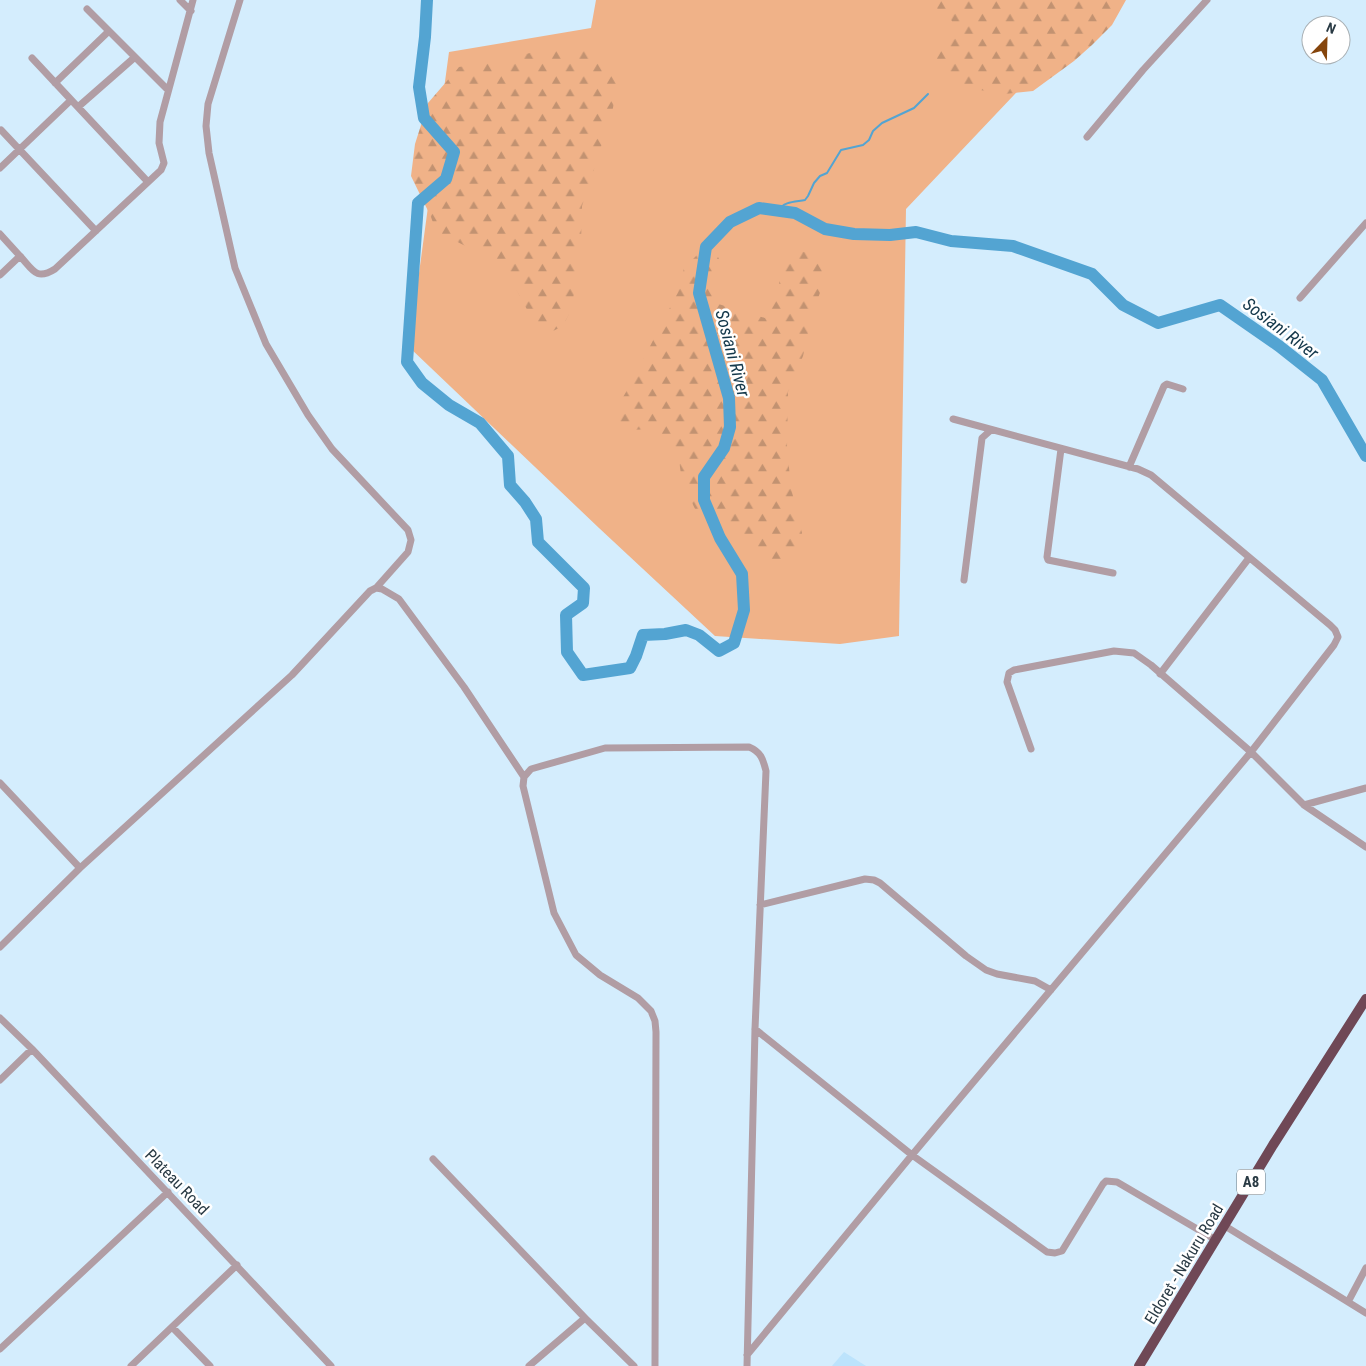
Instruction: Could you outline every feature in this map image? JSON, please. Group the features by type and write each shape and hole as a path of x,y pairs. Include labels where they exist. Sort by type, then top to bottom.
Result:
{"highway":[{"name":"Eldoret - Nakuru Road","path":"1139,1366 1273,1145 1366,999"}],"street":[{"path":"180,0 191,12"},
{"path":"0,234 36,272 46,275 55,269 161,170 164,163 159,143 160,122 193,0"},
{"path":"0,947 80,868 292,675 408,552 411,540 408,530 332,449 308,414 266,344 235,268 209,153 206,126 208,104 240,0"},
{"path":"1087,137 1143,70 1207,0"},
{"path":"87,9 168,90"},
{"path":"55,82 109,31"},
{"path":"78,107 135,57"},
{"path":"32,58 148,182"},
{"path":"0,168 71,100"},
{"path":"1,130 21,149 96,231"},
{"path":"1300,298 1366,223"},
{"path":"0,275 20,256"},
{"path":"1129,467 1164,386 1167,384 1184,389"},
{"path":"747,1355 912,1155 1251,752 1334,645 1338,637 1332,627 1152,475 953,419"},
{"path":"964,580 982,438 991,430"},
{"path":"1061,449 1048,560 1113,572"},
{"path":"1160,674 1249,558"},
{"path":"376,588 386,591 399,599 464,688 524,777 524,786 554,913 576,955 600,975 638,998 651,1011 655,1021 655,1366"},
{"path":"1031,748 1006,682 1009,673 1014,670 1114,650 1134,654 1251,752 1304,805 1366,847"},
{"path":"524,777 531,769 606,748 749,747 763,758 766,771 755,1029 746,1366"},
{"path":"0,783 80,868"},
{"path":"1304,805 1366,788"},
{"path":"760,905 865,879 874,880 880,883 966,956 986,970 1035,981 1051,990"},
{"name":"Plateau Road","path":"0,1018 32,1049 331,1366"},
{"path":"755,1029 912,1155 1047,1252 1055,1253 1062,1251 1106,1181 1110,1180 1117,1182 1216,1240"},
{"path":"0,1080 32,1049"},
{"path":"433,1158 585,1318 634,1366"},
{"path":"0,1349 168,1192"},
{"path":"1225,1226 1366,1313"},
{"path":"131,1366 237,1265"},
{"path":"1348,1302 1366,1268"},
{"path":"529,1366 585,1318"},
{"path":"172,1327 210,1366"}],"shaded area":[{"path":"844,1352 866,1366 832,1366"}],"green space":[{"path":"596,0 1104,0 906,209 899,636 840,644 715,636 409,347 449,52 591,28"},
{"path":"920,0 1126,0 1112,25 1074,61 1033,91 1005,94 980,90 942,76 935,66 938,51 950,38 953,29 952,21 942,11"},
{"path":"581,47 604,55 618,81 612,113 582,206 581,243 572,308 563,326 551,332 540,330 532,319 505,268 436,231 411,176 415,144 428,103 459,67 508,59 548,48"},
{"path":"702,250 719,258 711,283 715,303 765,318 776,298 782,270 800,251 822,256 825,278 813,313 803,356 788,392 787,447 791,488 802,533 796,558 772,569 720,524 697,513 682,482 678,452 652,429 629,430 617,427 613,414 678,292 684,268"}],"waterway":[{"name":"Sosiani River","path":"427,0 419,87 424,118 454,152 446,179 418,203 407,362 422,383 449,405 480,423 508,456 510,485 525,502 536,519 538,542 584,588 583,603 566,615 567,652 583,675 630,668 643,635 665,634 686,630 699,635 719,651 734,643 744,610 742,574 720,538 704,500 704,477 724,448 730,427 729,398 699,293 706,247 730,222 759,208 795,213 825,229 854,234 890,235 916,232 951,241 1013,246 1092,274 1123,305 1158,323 1220,305 1279,346 1322,380 1366,456"},
{"path":"777,211 786,204 805,200 814,183 820,176 827,173 841,150 863,145 869,140 873,131 882,123 914,108 928,94"}]}
